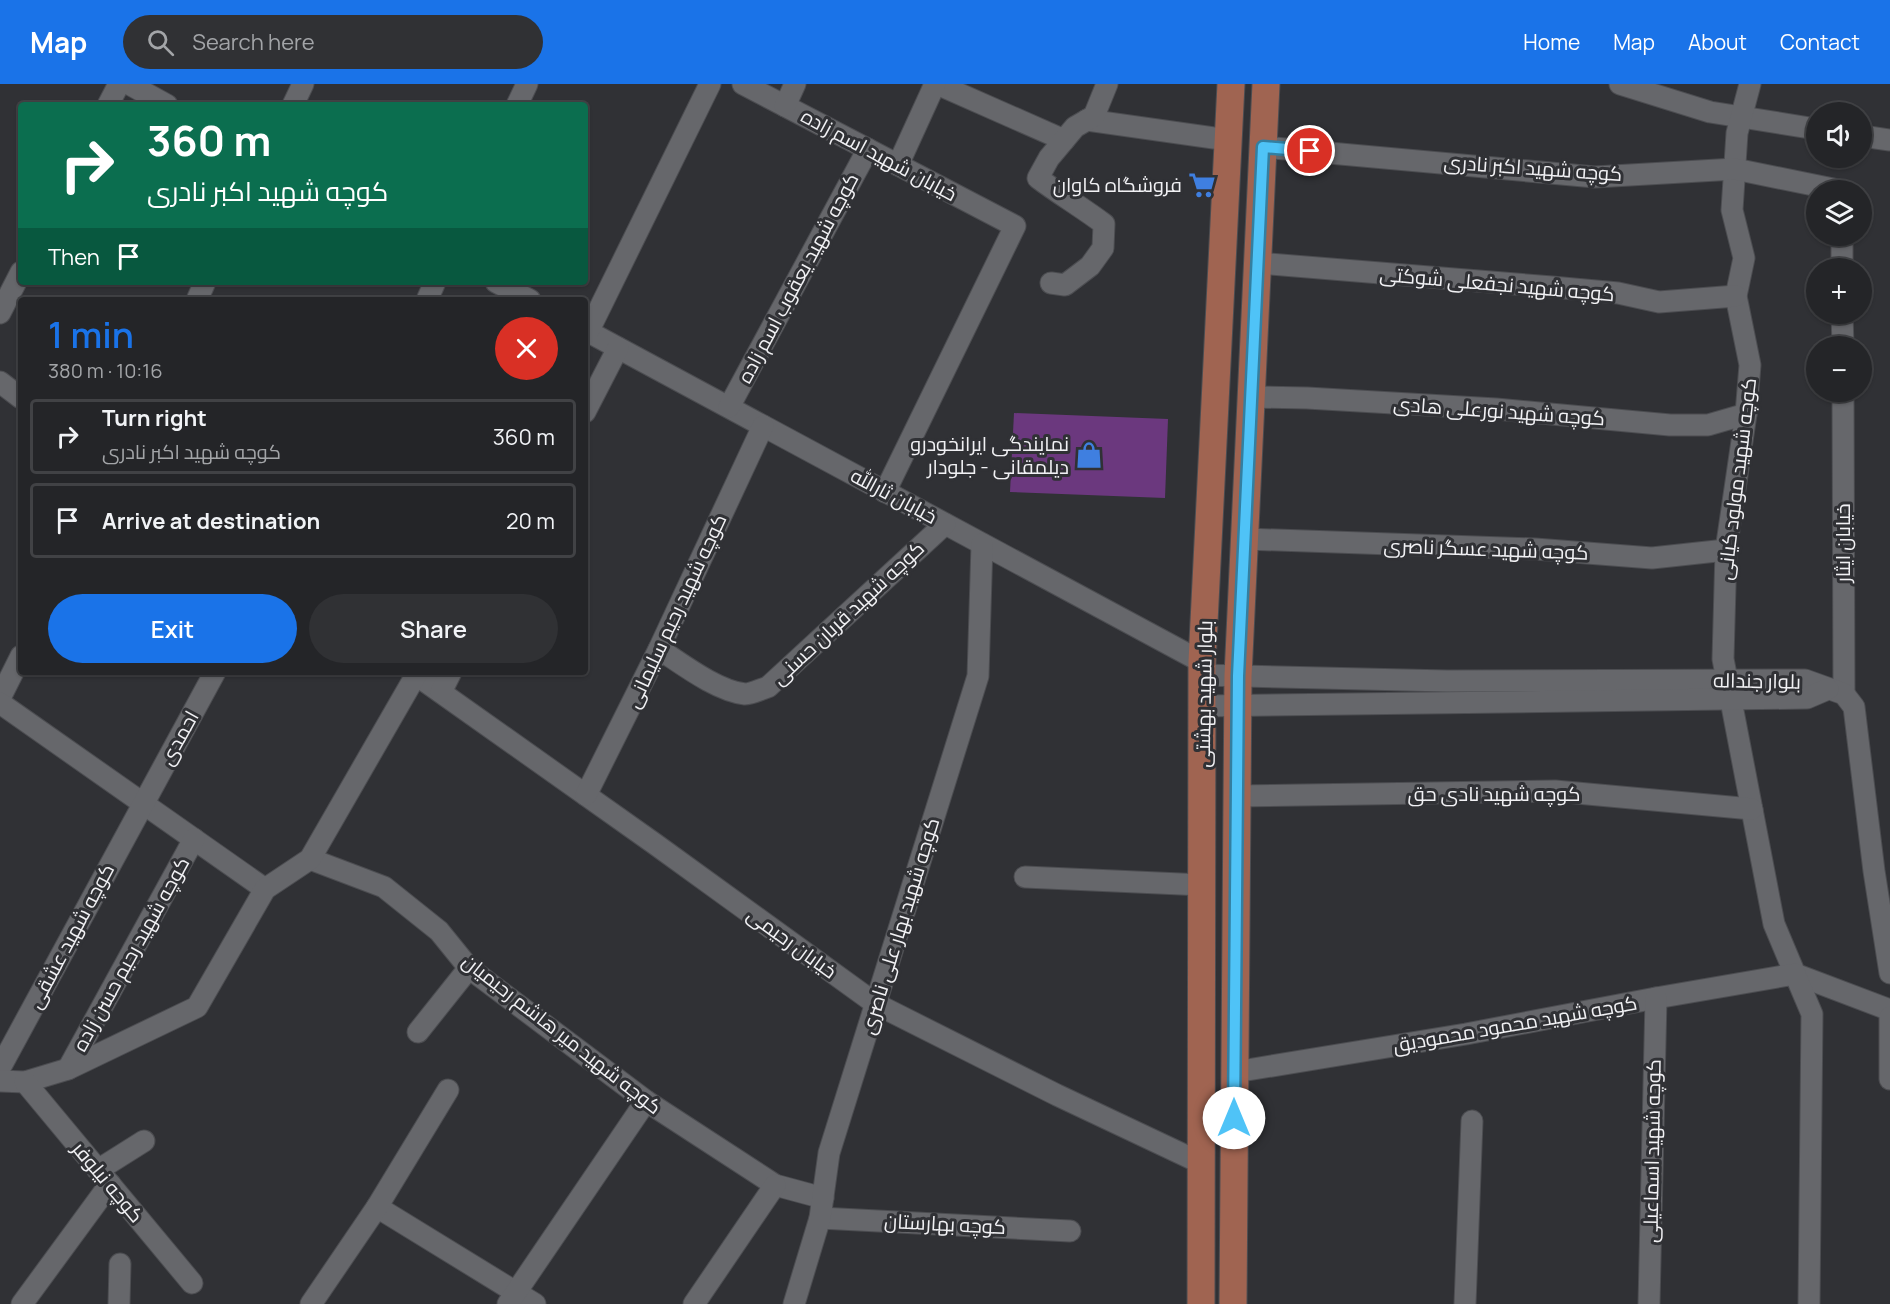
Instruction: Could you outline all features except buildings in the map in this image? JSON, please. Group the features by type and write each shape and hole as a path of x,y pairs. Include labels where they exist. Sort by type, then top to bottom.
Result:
{"main road":[{"name":"بلوار شهید بهشتی","path":"1201,1304 1202,669 1231,84"},
{"name":"بلوار شهید بهشتی","path":"1233,1304 1237,706 1266,84"}],"street":[{"path":"110,102 119,84"},
{"path":"129,84 162,102"},
{"path":"294,102 303,84"},
{"path":"518,102 526,84"},
{"path":"588,329 710,84"},
{"name":"خیابان شهید اسم زاده","path":"743,84 1015,226 885,492"},
{"path":"785,106 795,84"},
{"path":"898,165 936,84 1064,140"},
{"path":"1051,283 1065,285 1090,266 1103,248 1104,224 1038,178 1049,158 1075,127 1095,116 1107,84"},
{"path":"1620,84 1710,112 1806,127"},
{"name":"کوچه شهید مولود کیانی","path":"1750,84 1737,133 1732,210 1744,258 1736,296 1750,365 1746,414 1726,550 1724,659 1728,690 1774,924 1812,1014 1809,1304"},
{"path":"1087,120 1228,140"},
{"path":"1872,137 1890,140"},
{"name":"کوچه شهید اکبر نادری","path":"1263,147 1595,177 1735,169 1806,183"},
{"name":"کوچه شهید یعقوب اسم زاده","path":"729,407 868,149"},
{"name":"کوچه شهید نجفعلی شوکتی","path":"1257,263 1552,287 1618,294 1659,302 1736,296"},
{"path":"0,313 18,278"},
{"path":"502,285 524,297"},
{"name":"خیابان ثارالله","path":"588,332 982,544 1202,669"},
{"path":"588,406 618,348"},
{"path":"0,382 18,396"},
{"name":"کوچه شهید نورعلی هادی","path":"1251,398 1306,398 1485,408 1670,425 1708,425 1746,414"},
{"name":"خیابان ایثار","path":"1843,402 1836,692 1854,707 1890,973"},
{"name":"کوچه شهید رحیم سلیمانی","path":"586,795 659,649 763,426"},
{"name":"کوچه شهید قربان حسنی","path":"659,649 708,680 746,694 768,687 945,524"},
{"name":"کوچه شهید عسگر ناصری","path":"1245,539 1535,549 1652,558 1726,550"},
{"name":"کوچه شهید بهار علی ناصری","path":"794,1304 822,1208 829,1153 978,676 982,544"},
{"path":"0,698 18,662"},
{"name":"بلوار جنداله","path":"1202,669 1238,676 1526,680 1728,690 1807,698 1836,692"},
{"name":"احمدی","path":"143,803 213,675"},
{"path":"0,1082 25,1082 68,1069 197,1007 265,889 310,859 413,675"},
{"name":"خیابان رحیمی","path":"417,675 876,1004 1057,1095 1201,1163"},
{"path":"441,692 450,675"},
{"path":"1522,703 1526,680"},
{"name":"بلوار جنداله","path":"1202,706 1522,703 1728,690"},
{"path":"0,703 265,889"},
{"name":"کوچه شهید نادی حق","path":"1236,796 1555,791 1752,809"},
{"name":"کوچه شهید عشقی","path":"0,1068 143,803"},
{"name":"کوچه شهید رحیم حسن زاده","path":"68,1069 194,839"},
{"name":"کوچه شهید میر هاشم رحیمیان","path":"310,859 384,887 439,931 469,968 646,1101 775,1185 822,1208"},
{"path":"1025,877 1203,885"},
{"path":"418,1032 469,968"},
{"path":"1795,974 1890,1010"},
{"name":"کوچه شهید محمود محمودیق","path":"1235,1072 1466,1034 1795,974"},
{"name":"کوچه شهید اسماعیلی","path":"1649,1304 1656,998"},
{"path":"1890,1017 1890,1078"},
{"name":"کوچه نیلوفر","path":"25,1082 192,1283"},
{"path":"311,1304 377,1208 448,1090"},
{"path":"512,1298 646,1101"},
{"path":"1465,1304 1472,1121"},
{"path":"22,1304 104,1177 144,1141"},
{"path":"694,1304 775,1185"},
{"path":"377,1208 512,1298 535,1304"},
{"name":"کوچه بهارستان","path":"822,1208 1070,1231"},
{"path":"119,1304 120,1264"}],"place":[{"name":"فروشگاه کاوان","path":"1202,185"},
{"name":"نمایندگی ایرانخودرو دیلمقانی - جلودار","path":"1089,455"}],"route":[{"path":"1234,1118 1238,676 1263,147 1310,151"}]}
